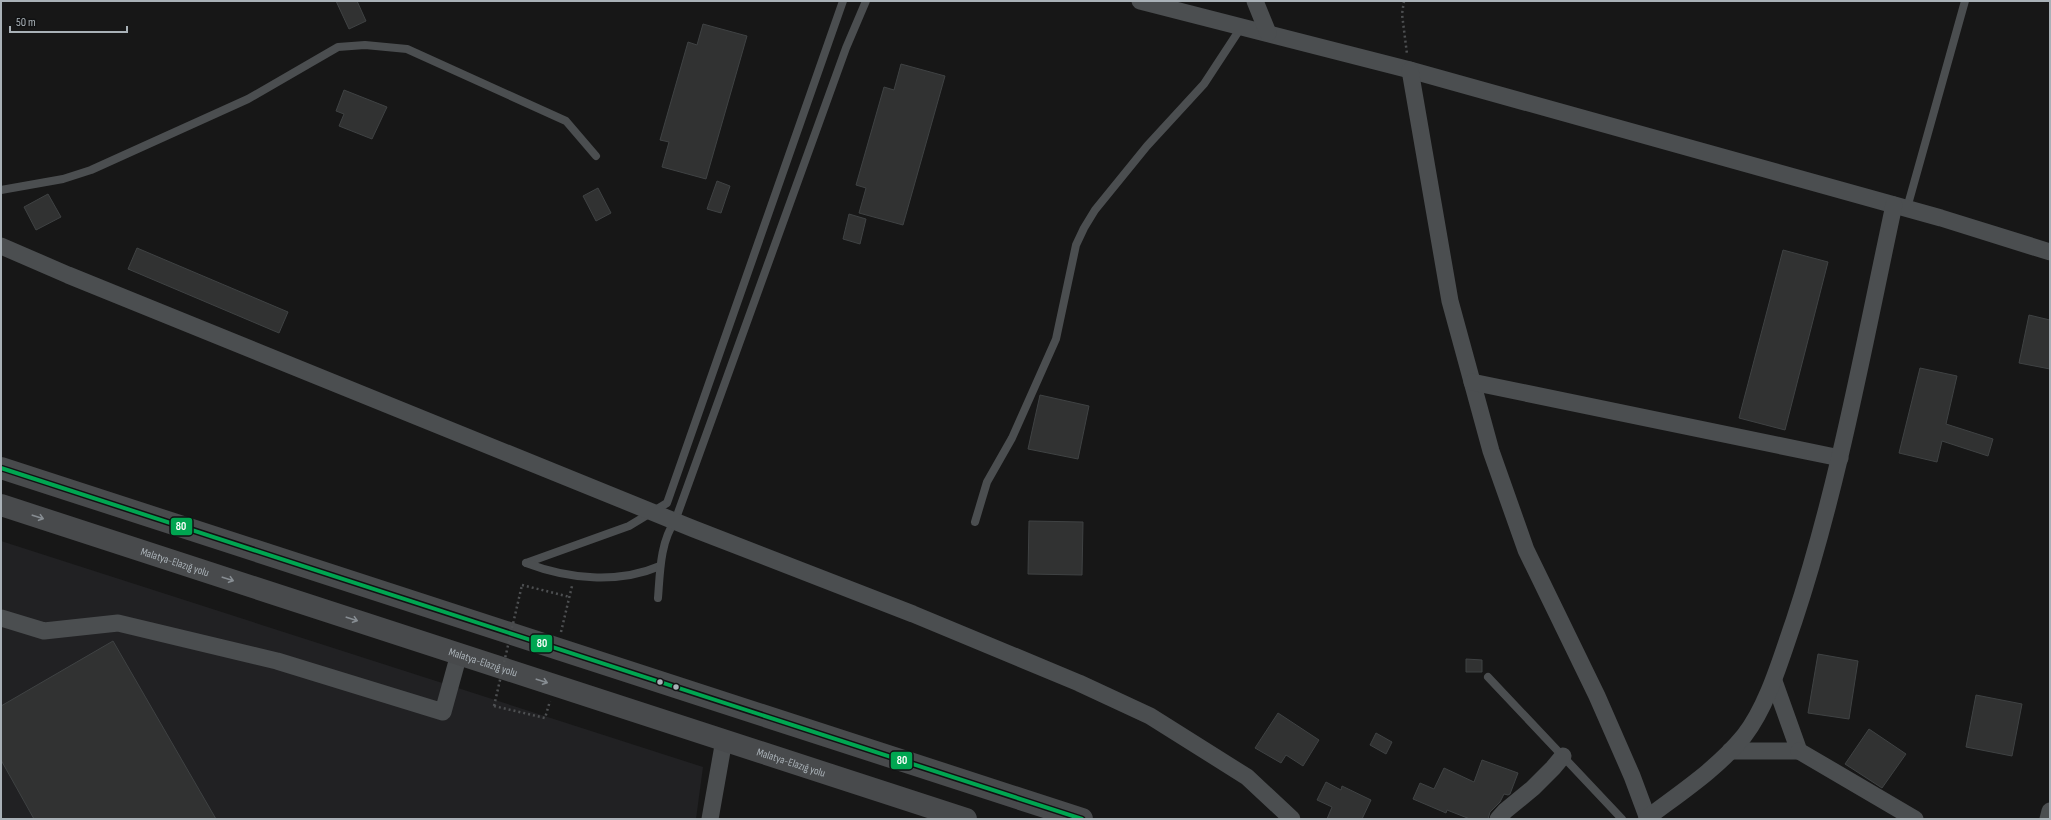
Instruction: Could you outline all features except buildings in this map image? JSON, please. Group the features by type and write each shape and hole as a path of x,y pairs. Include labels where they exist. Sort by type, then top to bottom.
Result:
{"highway":[{"path":"1,468 1082,819"},
{"name":"Malatya-Elazığ yolu","path":"1,505 724,740 938,814 966,819"}],"street":[{"path":"1140,1 1410,70 1901,207 2050,252"},
{"path":"1255,1 1268,33"},
{"path":"1410,70 1450,301 1491,451 1526,550 1597,696 1632,776 1647,819 1717,763 1744,736 1774,681 1808,579 1840,458 1901,207"},
{"path":"1,246 76,278 653,512 913,614 1079,683 1150,716 1247,777 1292,819"},
{"path":"1472,382 1840,458"},
{"path":"1,618 44,631 118,622 277,662 443,712 459,654"},
{"path":"1774,681 1799,751"},
{"path":"710,819 724,740"},
{"path":"1730,750 1799,751 1915,819"},
{"path":"1498,819 1504,811 1553,768 1563,756"},
{"path":"1247,777 1274,819"},
{"path":"2048,819 2050,811"}],"lane":[{"path":"660,566 642,574 626,577 574,576 543,569 526,563 629,526 667,503 843,1"},
{"path":"658,598 660,566 670,528 675,520 846,48 866,1"},
{"path":"1901,207 1965,1"},
{"path":"975,522 987,482 1012,438 1056,338 1076,245 1084,228 1100,204 1147,146 1204,84 1242,26"},
{"path":"1,190 63,179 91,170 248,99 338,47 365,45 407,49 566,122 596,156"},
{"path":"1488,677 1622,819"}],"path":[{"path":"1404,1 1402,14 1410,70"},
{"path":"557,649 574,576"},
{"path":"545,718 494,706 522,585 570,597"}],"shaded area":[{"path":"1,541 703,767 696,819 1,819"}],"transit line":[{"name":"80","path":"1,468 1082,819"}]}
